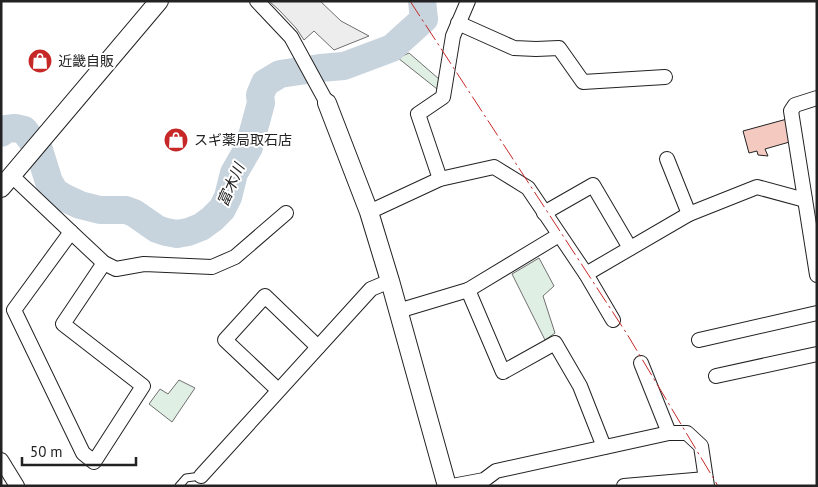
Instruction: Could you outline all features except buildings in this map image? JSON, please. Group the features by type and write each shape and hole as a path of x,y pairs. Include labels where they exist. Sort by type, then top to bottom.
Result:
{"street":[{"path":"257,1 291,36 327,102 369,212 447,486"},
{"path":"440,180 418,114 443,97 452,36 468,1"},
{"path":"152,5 7,182 71,232 104,263 116,269 144,264 212,267 235,257 286,213"},
{"path":"458,23 514,48 559,48 583,82 665,77"},
{"path":"817,98 795,105 791,111 805,200 813,229 817,275"},
{"path":"667,159 689,214"},
{"path":"369,212 440,180 494,167 528,188 586,274 613,320"},
{"path":"544,213 593,185 630,248"},
{"path":"586,274 689,214 757,187 805,200"},
{"path":"71,232 14,310 83,453 94,462 143,386 63,324 104,263"},
{"path":"398,311 468,290 559,235"},
{"path":"201,476 371,289 390,281"},
{"path":"468,290 503,372 555,343 580,386 604,447"},
{"path":"278,390 225,340 265,296 318,347"},
{"path":"699,340 817,313"},
{"path":"716,376 817,354"},
{"path":"641,363 669,433"},
{"path":"452,486 484,480 496,471 669,433 687,433 701,446 706,482 624,486"},
{"path":"1,460 17,486"}],"lane":[{"path":"179,486 186,478 201,476"}],"green space":[{"path":"409,53 439,79 437,89 398,58"},
{"path":"539,258 554,286 543,296 555,333 545,340 512,274"},
{"path":"179,380 195,388 172,422 149,404 160,389 168,394"}],"shaded area":[{"path":"269,1 320,1 341,21 369,36 334,50 314,31 304,40 296,28"}],"waterway":[{"name":"富木川","path":"1,133 6,129 24,130 39,150 49,182 55,192 65,198 80,205 100,210 126,210 134,213 157,229 166,232 177,234 188,232 201,227 222,209 228,197 234,173 249,147 261,103 260,95 265,83 280,74 344,66 392,48 424,19 422,1"}],"power":[{"path":"410,1 627,334 718,486"}],"place":[{"name":"近畿自販","path":"40,61"},
{"name":"スギ薬局取石店","path":"176,140"}]}
